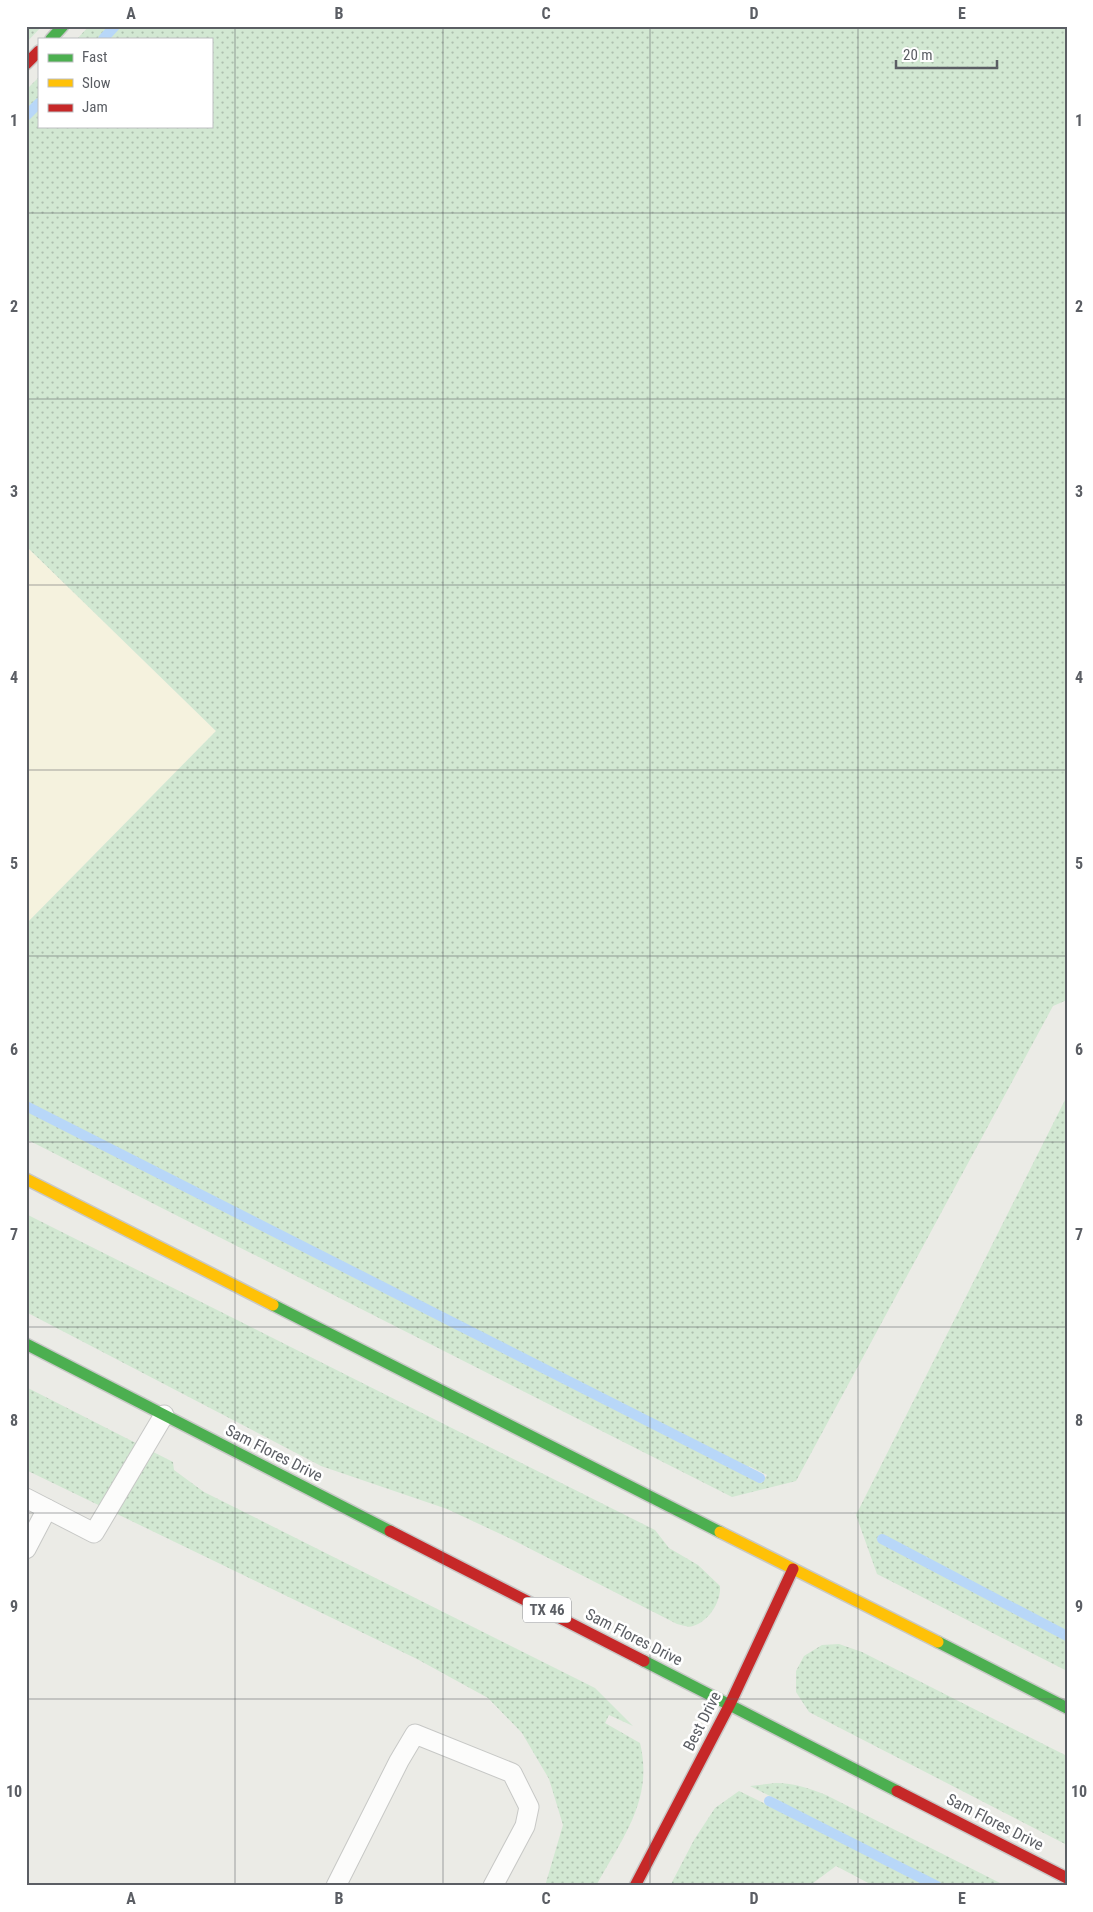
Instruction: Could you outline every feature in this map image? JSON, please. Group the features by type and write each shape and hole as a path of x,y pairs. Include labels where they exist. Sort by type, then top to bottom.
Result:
{"main road":[{"path":"52,38 63,26"},
{"path":"26,64 38,52"},
{"path":"26,1179 1067,1708"},
{"name":"Sam Flores Drive","path":"26,1344 1067,1878"},
{"name":"Best Drive","path":"635,1886 730,1704 793,1569"}],"lane":[{"path":"26,1498 94,1533 164,1415"},
{"path":"26,1550 47,1509"},
{"path":"336,1886 399,1761 415,1734 512,1773 530,1807 525,1826 494,1886"}],"shaded area":[{"path":"26,546 216,731 26,924"}],"green space":[{"path":"26,26 42,26 26,43"},
{"path":"89,26 1067,26 1067,1000 1053,1006 796,1481 732,1497 26,1139 26,924 216,731 26,546 26,90 38,78 38,128 212,128 212,38 78,38","holes":["749,1466 767,1475 762,1483 744,1475"]},
{"path":"1067,1096 1067,1671 877,1574 856,1515"},
{"path":"26,1214 655,1530 669,1548 698,1565 720,1586 720,1592 713,1610 699,1624 687,1627 677,1624 511,1539 447,1509 321,1466 26,1312"},
{"path":"26,1387 173,1462 174,1470 204,1492 595,1688 633,1726 609,1715 605,1723 640,1743 643,1764 643,1783 633,1818 596,1886 545,1886 563,1825 549,1779 522,1733 488,1698 417,1659 26,1470"},
{"path":"839,1644 862,1652 1067,1756 1067,1845 809,1712 796,1692 796,1671 804,1656 822,1645"},
{"path":"776,1783 801,1786 826,1795 1006,1886 874,1886 836,1866 809,1886 670,1886 694,1840 715,1808 739,1791 778,1810 780,1801 750,1786"}],"waterway":[{"path":"104,38 115,26"},
{"path":"26,116 38,104"},
{"path":"26,1106 760,1478"},
{"path":"882,1539 1067,1636"},
{"path":"769,1801 937,1886"}],"traffic: fast":[{"path":"52,38 63,26"},
{"path":"273,1305 720,1532"},
{"path":"26,1344 390,1531"},
{"path":"938,1642 1067,1708"},
{"path":"644,1661 897,1791"}],"traffic: slow":[{"path":"26,1179 273,1305"},
{"path":"720,1532 938,1642"}],"traffic: jam":[{"path":"26,64 38,52"},
{"path":"390,1531 644,1661"},
{"path":"635,1886 730,1704 793,1569"},
{"path":"897,1791 1067,1878"}]}
